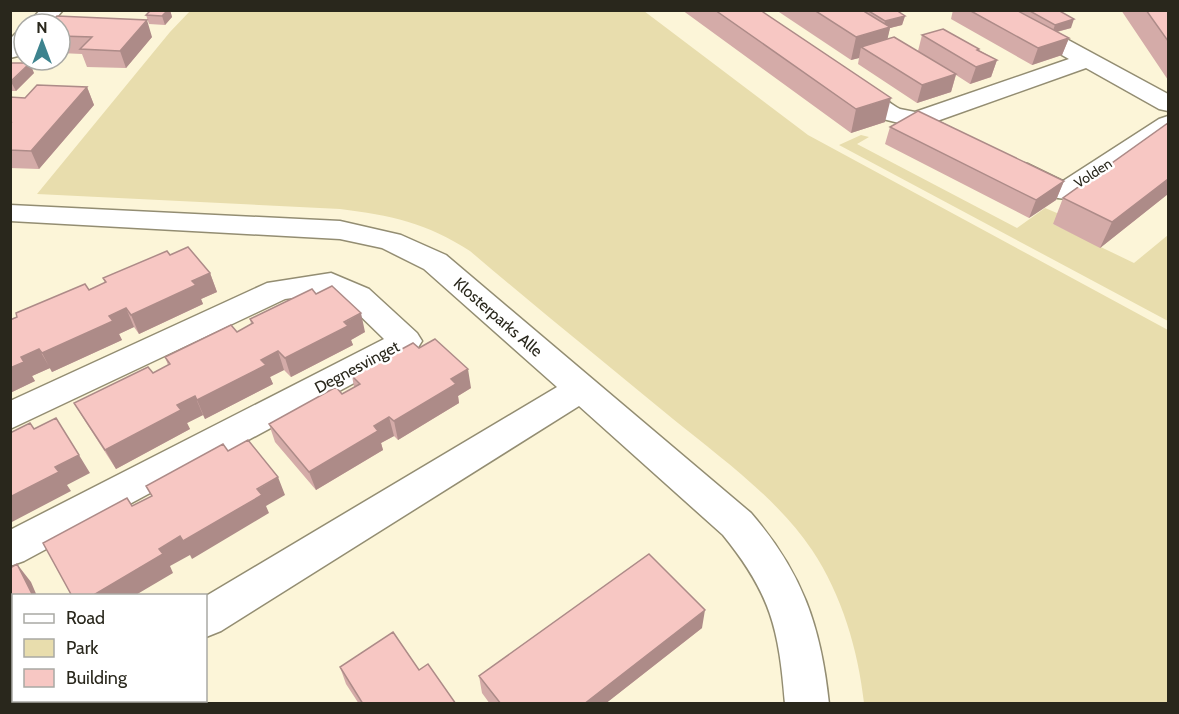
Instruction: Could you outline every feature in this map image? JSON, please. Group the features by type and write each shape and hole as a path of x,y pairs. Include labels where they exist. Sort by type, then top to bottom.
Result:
{"street":[{"path":"996,10 1168,104"},
{"path":"916,120 967,91 1088,60"},
{"path":"835,75 892,114 916,120 969,146"},
{"name":"Volden","path":"1001,161 1064,192 1168,124"},
{"name":"Klosterparks Alle","path":"10,213 340,230 391,241 435,262 737,524 760,550 778,579 794,616 803,657 807,704"},
{"name":"Degnesvinget","path":"10,416 278,290 331,282 358,296 406,341 10,549"},
{"path":"207,617 580,389"}],"green space":[{"path":"190,11 644,11 808,135 1168,330 1168,703 864,703 853,643 832,585 812,550 782,513 729,464 470,251 439,233 392,218 340,209 37,194 170,32"},
{"path":"861,135 869,137 857,144 1017,228 1045,208 1064,216 1053,224 1134,263 1168,235 1168,321 839,145"}],"building":[{"path":"151,10 168,10 162,16 146,15"},
{"path":"715,10 760,10 891,98 856,109"},
{"path":"814,10 862,10 890,27 856,37"},
{"path":"867,10 896,10 905,16 885,21"},
{"path":"969,10 1016,10 1069,38 1038,48"},
{"path":"1028,10 1058,10 1074,19 1055,25"},
{"path":"1146,10 1168,10 1168,41"},
{"path":"72,17 147,20 120,51 80,49 92,37 72,36"},
{"path":"943,29 997,60 976,67 922,35"},
{"path":"894,37 956,74 922,85 861,47"},
{"path":"10,63 12,63 12,72 21,72 10,82"},
{"path":"37,85 87,87 31,151 10,150 10,123 12,122 10,122 10,97 25,98"},
{"path":"918,111 1064,181 1036,200 890,127"},
{"path":"1168,123 1168,179 1112,222 1063,198"},
{"path":"188,247 210,273 192,281 196,285 131,315 126,308 109,316 113,321 42,353 39,349 21,357 24,362 10,368 10,320 17,317 16,313 85,284 89,290 106,282 103,278 167,251 170,255"},
{"path":"332,286 361,313 344,322 348,326 285,358 278,351 261,360 266,365 197,400 195,396 177,405 181,410 105,450 74,403 148,367 153,373 170,364 165,357 231,325 237,332 253,323 250,319 312,289 316,294"},
{"path":"435,339 468,369 451,379 456,384 394,421 389,417 374,426 378,431 309,472 269,424 336,387 342,394 360,384 352,376 413,343 419,348"},
{"path":"56,418 79,455 55,467 59,472 10,497 10,433 30,423 34,429"},
{"path":"248,440 278,477 257,489 262,495 183,541 180,536 159,549 163,554 95,594 71,594 43,543 127,498 132,506 152,496 146,486 223,444 228,451"},
{"path":"649,554 705,610 584,704 501,704 479,676"},
{"path":"17,564 32,594 12,594 12,638 10,639 10,568"},
{"path":"393,632 419,670 428,664 456,704 363,704 340,667"}]}
